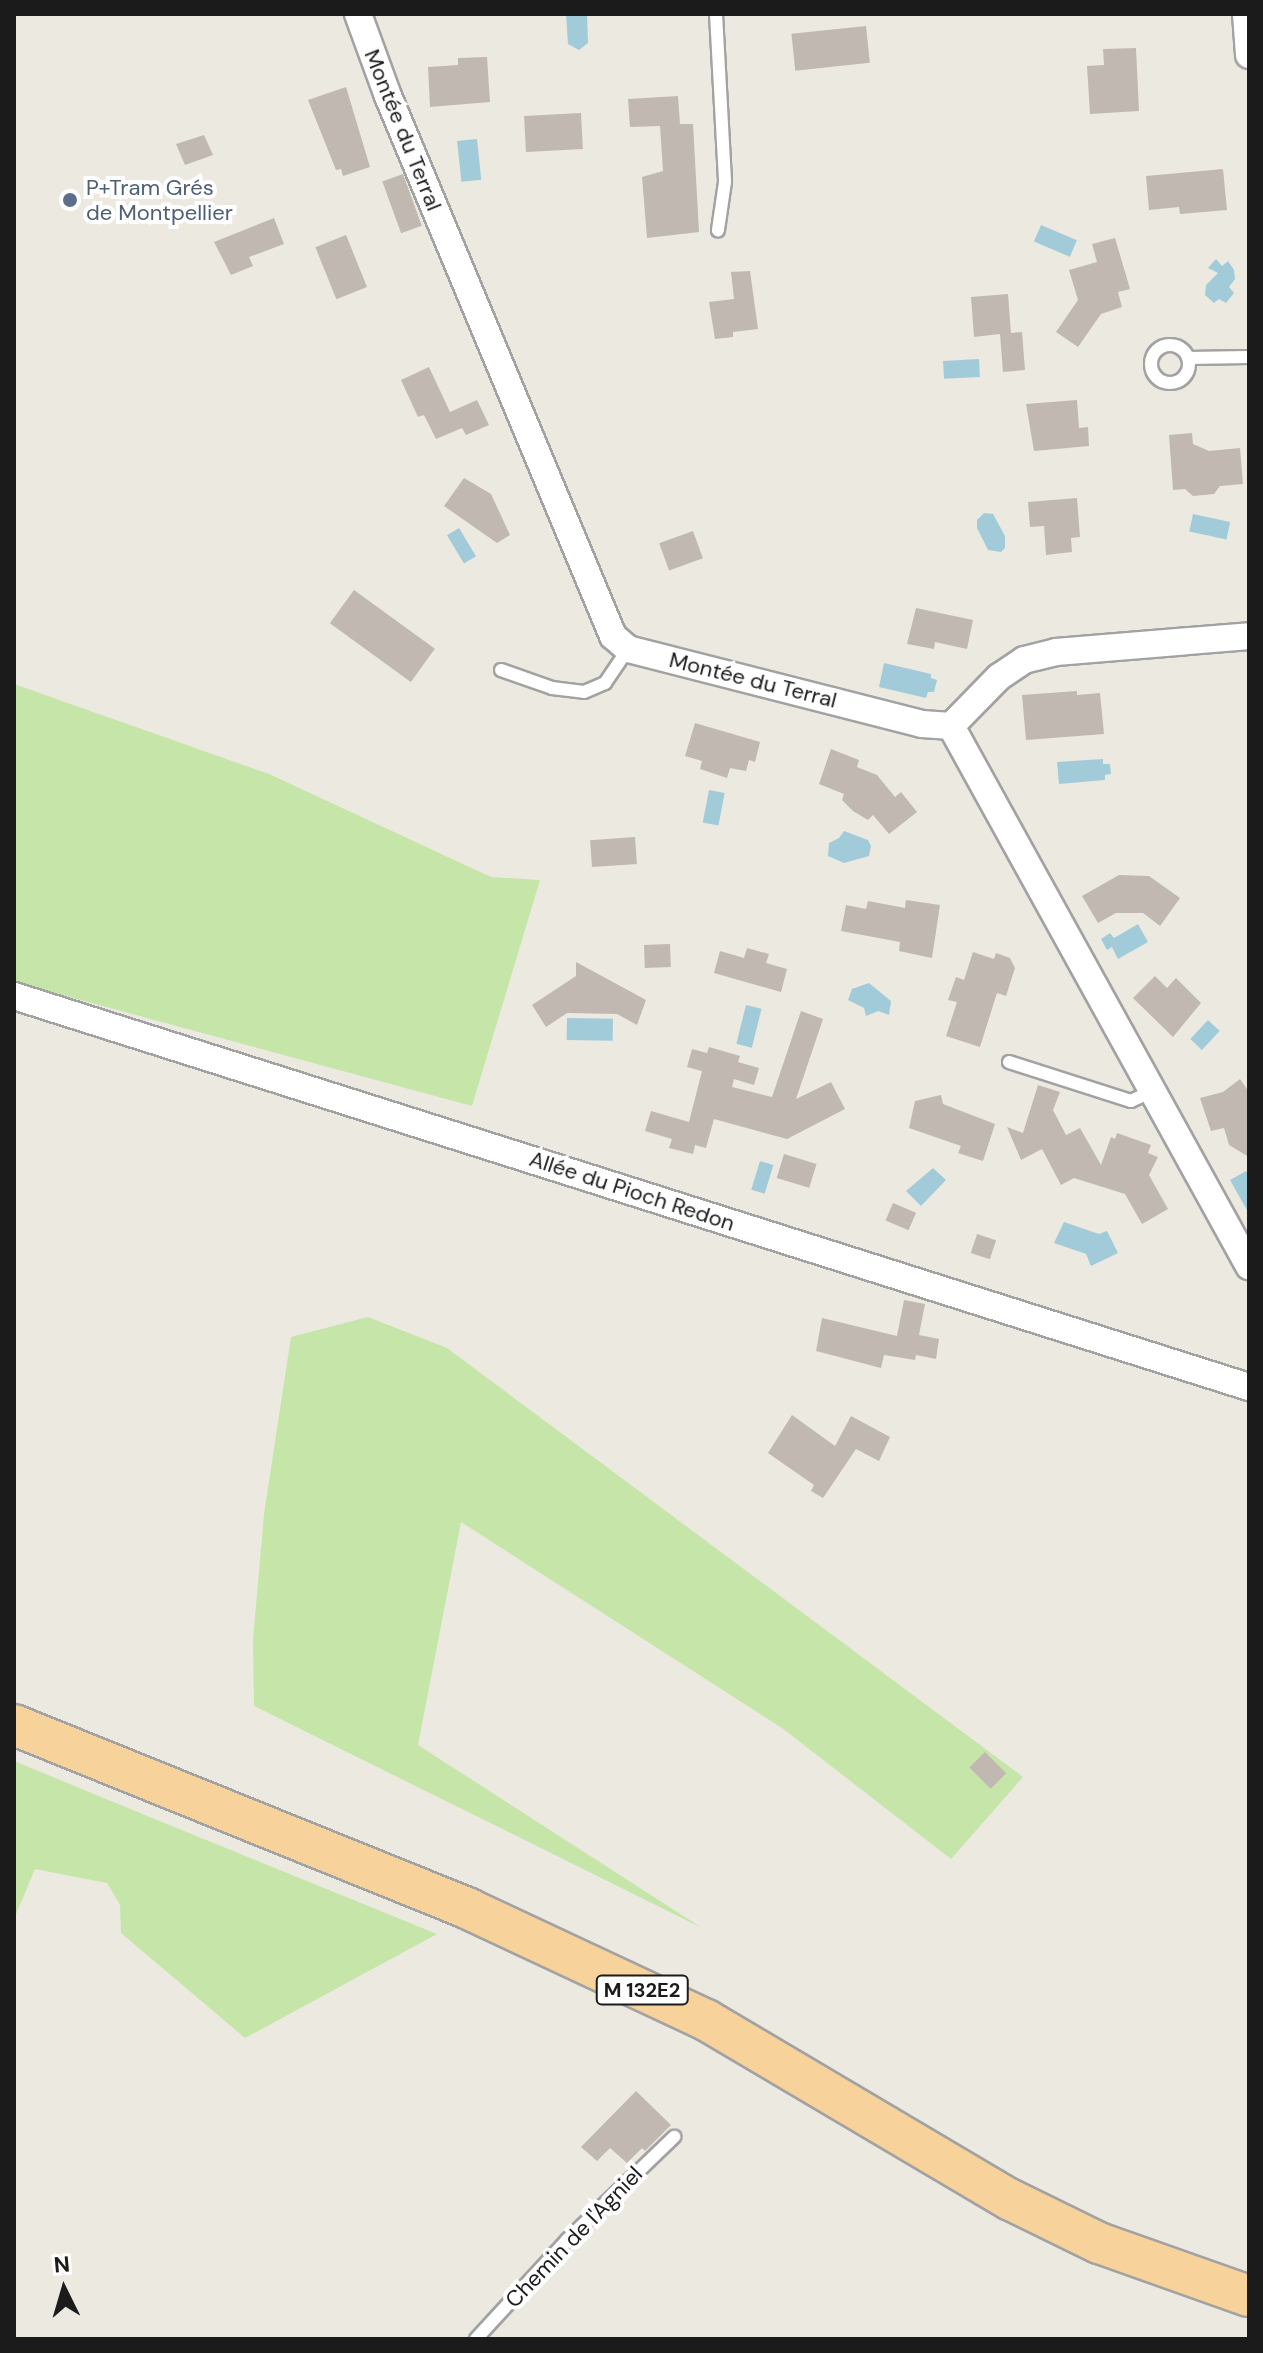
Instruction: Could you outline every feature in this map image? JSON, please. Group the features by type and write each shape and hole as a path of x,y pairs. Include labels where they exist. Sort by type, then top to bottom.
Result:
{"main road":[{"name":"M 132E2","path":"14,1725 456,1904 549,1946 706,2020 1009,2199 1099,2243 1249,2296"}],"street":[{"name":"Montée du Terral","path":"358,14 388,96 613,636 628,649 922,724 951,726"},
{"path":"1246,14 1249,55"},
{"path":"1249,636 1056,652 1024,660 999,677 951,726 1249,1266"},
{"name":"Allée du Pioch Redon","path":"14,996 1249,1387"}],"lane":[{"path":"716,14 725,182 718,230"},
{"path":"1188,358 1249,357"},
{"path":"501,670 552,688 584,692 605,683 628,649"},
{"path":"1009,1062 1131,1101 1152,1091"},
{"name":"Chemin de l'Agniel","path":"476,2339 567,2240 674,2137"}],"green space":[{"path":"14,684 269,774 491,877 540,880 472,1106 14,982"},
{"path":"368,1317 447,1348 1023,1777 951,1859 782,1728 461,1522 418,1745 702,1928 254,1706 253,1640 264,1514 291,1337"},
{"path":"14,1761 437,1934 245,2038 121,1933 120,1905 107,1883 35,1869 14,1919"}],"water":[{"path":"566,14 587,14 588,43 579,50 568,44"},
{"path":"477,139 481,180 461,182 457,141"},
{"path":"1041,225 1077,240 1070,257 1034,242"},
{"path":"1216,259 1222,266 1228,261 1234,270 1235,279 1229,287 1234,293 1226,303 1219,299 1214,303 1205,295 1206,285 1218,273 1208,268"},
{"path":"979,359 980,377 944,379 943,361"},
{"path":"984,513 993,514 1005,536 1005,548 1001,552 988,550 977,528 977,520"},
{"path":"1193,514 1230,522 1226,540 1189,532"},
{"path":"459,528 476,556 464,563 447,535"},
{"path":"884,663 931,674 931,678 937,680 934,692 928,692 926,698 879,687"},
{"path":"1103,759 1103,764 1110,764 1111,774 1105,775 1105,780 1059,784 1057,762"},
{"path":"709,790 725,793 718,825 703,822"},
{"path":"844,831 868,840 871,846 869,856 844,863 828,856 829,843"},
{"path":"1138,924 1148,942 1118,959 1112,947 1107,950 1101,939 1110,933 1114,938"},
{"path":"869,983 891,1001 889,1015 878,1011 866,1016 864,1008 848,1000 852,989"},
{"path":"746,1005 762,1009 752,1048 736,1044"},
{"path":"567,1018 613,1019 613,1041 567,1040"},
{"path":"1208,1020 1220,1031 1202,1050 1190,1039"},
{"path":"760,1161 773,1165 765,1194 751,1190"},
{"path":"933,1168 946,1180 921,1206 906,1191"},
{"path":"1246,1171 1249,1176 1248,1212 1230,1180"},
{"path":"1064,1222 1099,1234 1107,1231 1118,1253 1091,1266 1086,1254 1054,1243"}],"building":[{"path":"866,26 870,63 795,71 791,34"},
{"path":"1136,48 1139,111 1090,114 1087,66 1104,65 1103,49"},
{"path":"487,57 490,102 430,107 428,67 458,65 458,58"},
{"path":"346,87 370,167 343,176 341,169 336,170 308,100"},
{"path":"678,96 680,124 693,124 699,232 647,238 642,177 663,171 660,126 630,127 628,99"},
{"path":"581,113 583,149 526,152 524,116"},
{"path":"204,135 213,155 185,165 176,144"},
{"path":"1223,169 1227,210 1180,214 1179,207 1149,210 1146,176"},
{"path":"403,174 422,226 401,233 382,182"},
{"path":"274,218 284,244 249,257 253,266 231,275 214,242"},
{"path":"346,235 367,287 336,299 315,247"},
{"path":"1115,238 1130,289 1118,292 1122,307 1101,314 1078,347 1056,332 1078,300 1069,270 1097,262 1092,244"},
{"path":"750,271 758,329 733,332 733,337 715,339 709,302 734,299 731,272"},
{"path":"1008,294 1011,333 1022,332 1025,370 1003,372 1000,334 974,337 971,297"},
{"path":"429,367 450,412 477,400 489,425 466,435 462,428 436,439 424,415 418,417 401,380"},
{"path":"1077,400 1079,428 1088,427 1089,446 1034,451 1026,404"},
{"path":"1192,433 1193,444 1209,451 1240,448 1243,484 1220,486 1214,494 1193,496 1185,489 1173,490 1169,435"},
{"path":"464,478 491,494 510,535 497,543 444,506"},
{"path":"1077,498 1080,537 1071,538 1072,552 1046,555 1044,526 1030,527 1028,502"},
{"path":"693,531 703,558 669,571 659,543"},
{"path":"354,590 435,649 411,682 330,623"},
{"path":"916,608 973,620 967,649 935,642 934,649 907,644"},
{"path":"1077,691 1077,695 1100,693 1104,734 1026,740 1022,695"},
{"path":"695,723 760,742 755,762 749,760 746,771 730,768 727,778 700,769 702,761 685,756"},
{"path":"831,749 859,760 857,767 877,775 895,797 901,792 917,812 889,834 873,815 868,820 853,811 842,800 844,794 819,784"},
{"path":"635,837 637,864 592,867 590,840"},
{"path":"1119,875 1149,876 1180,898 1160,926 1143,913 1116,913 1098,923 1082,896"},
{"path":"906,900 940,905 932,958 899,951 900,942 841,931 846,905 866,909 868,901 905,908"},
{"path":"670,944 671,967 645,968 644,945"},
{"path":"747,948 769,954 766,963 787,969 781,992 714,973 720,951 744,958"},
{"path":"973,952 994,959 996,953 1010,958 1015,968 1006,996 997,993 980,1047 946,1036 957,1002 948,1000 956,977 964,980"},
{"path":"576,962 646,1000 637,1025 617,1014 567,1013 546,1027 532,1005 576,976"},
{"path":"1155,976 1167,988 1176,978 1201,1003 1173,1037 1133,998"},
{"path":"801,1011 823,1019 796,1099 831,1082 845,1109 787,1139 714,1119 706,1148 695,1145 693,1154 669,1148 672,1139 645,1131 651,1111 689,1122 702,1071 687,1067 692,1049 707,1053 709,1047 740,1056 738,1062 759,1068 754,1085 734,1079 732,1087 772,1097"},
{"path":"1240,1079 1249,1092 1249,1157 1229,1145 1224,1128 1211,1131 1200,1098 1223,1092"},
{"path":"1038,1085 1060,1092 1053,1110 1066,1135 1080,1128 1101,1165 1111,1137 1115,1139 1117,1133 1151,1145 1148,1153 1158,1157 1149,1175 1168,1209 1142,1224 1125,1194 1074,1178 1061,1185 1042,1149 1021,1160 1007,1127 1023,1133"},
{"path":"941,1095 943,1104 995,1124 983,1161 958,1153 961,1146 909,1128 915,1101"},
{"path":"784,1154 817,1164 809,1188 777,1178"},
{"path":"893,1203 916,1213 909,1230 886,1220"},
{"path":"977,1234 996,1240 990,1259 971,1253"},
{"path":"904,1300 925,1304 919,1335 939,1339 936,1359 916,1355 915,1360 884,1355 881,1368 816,1351 822,1318 897,1336"},
{"path":"792,1415 835,1446 851,1416 890,1437 879,1461 856,1449 823,1498 811,1491 814,1485 768,1453"},
{"path":"985,1752 1006,1773 991,1789 969,1768"},
{"path":"636,2091 671,2125 645,2151 642,2148 627,2163 610,2148 597,2161 581,2147"}],"place":[{"name":"P+Tram Grés de Montpellier","path":"70,200"}]}
